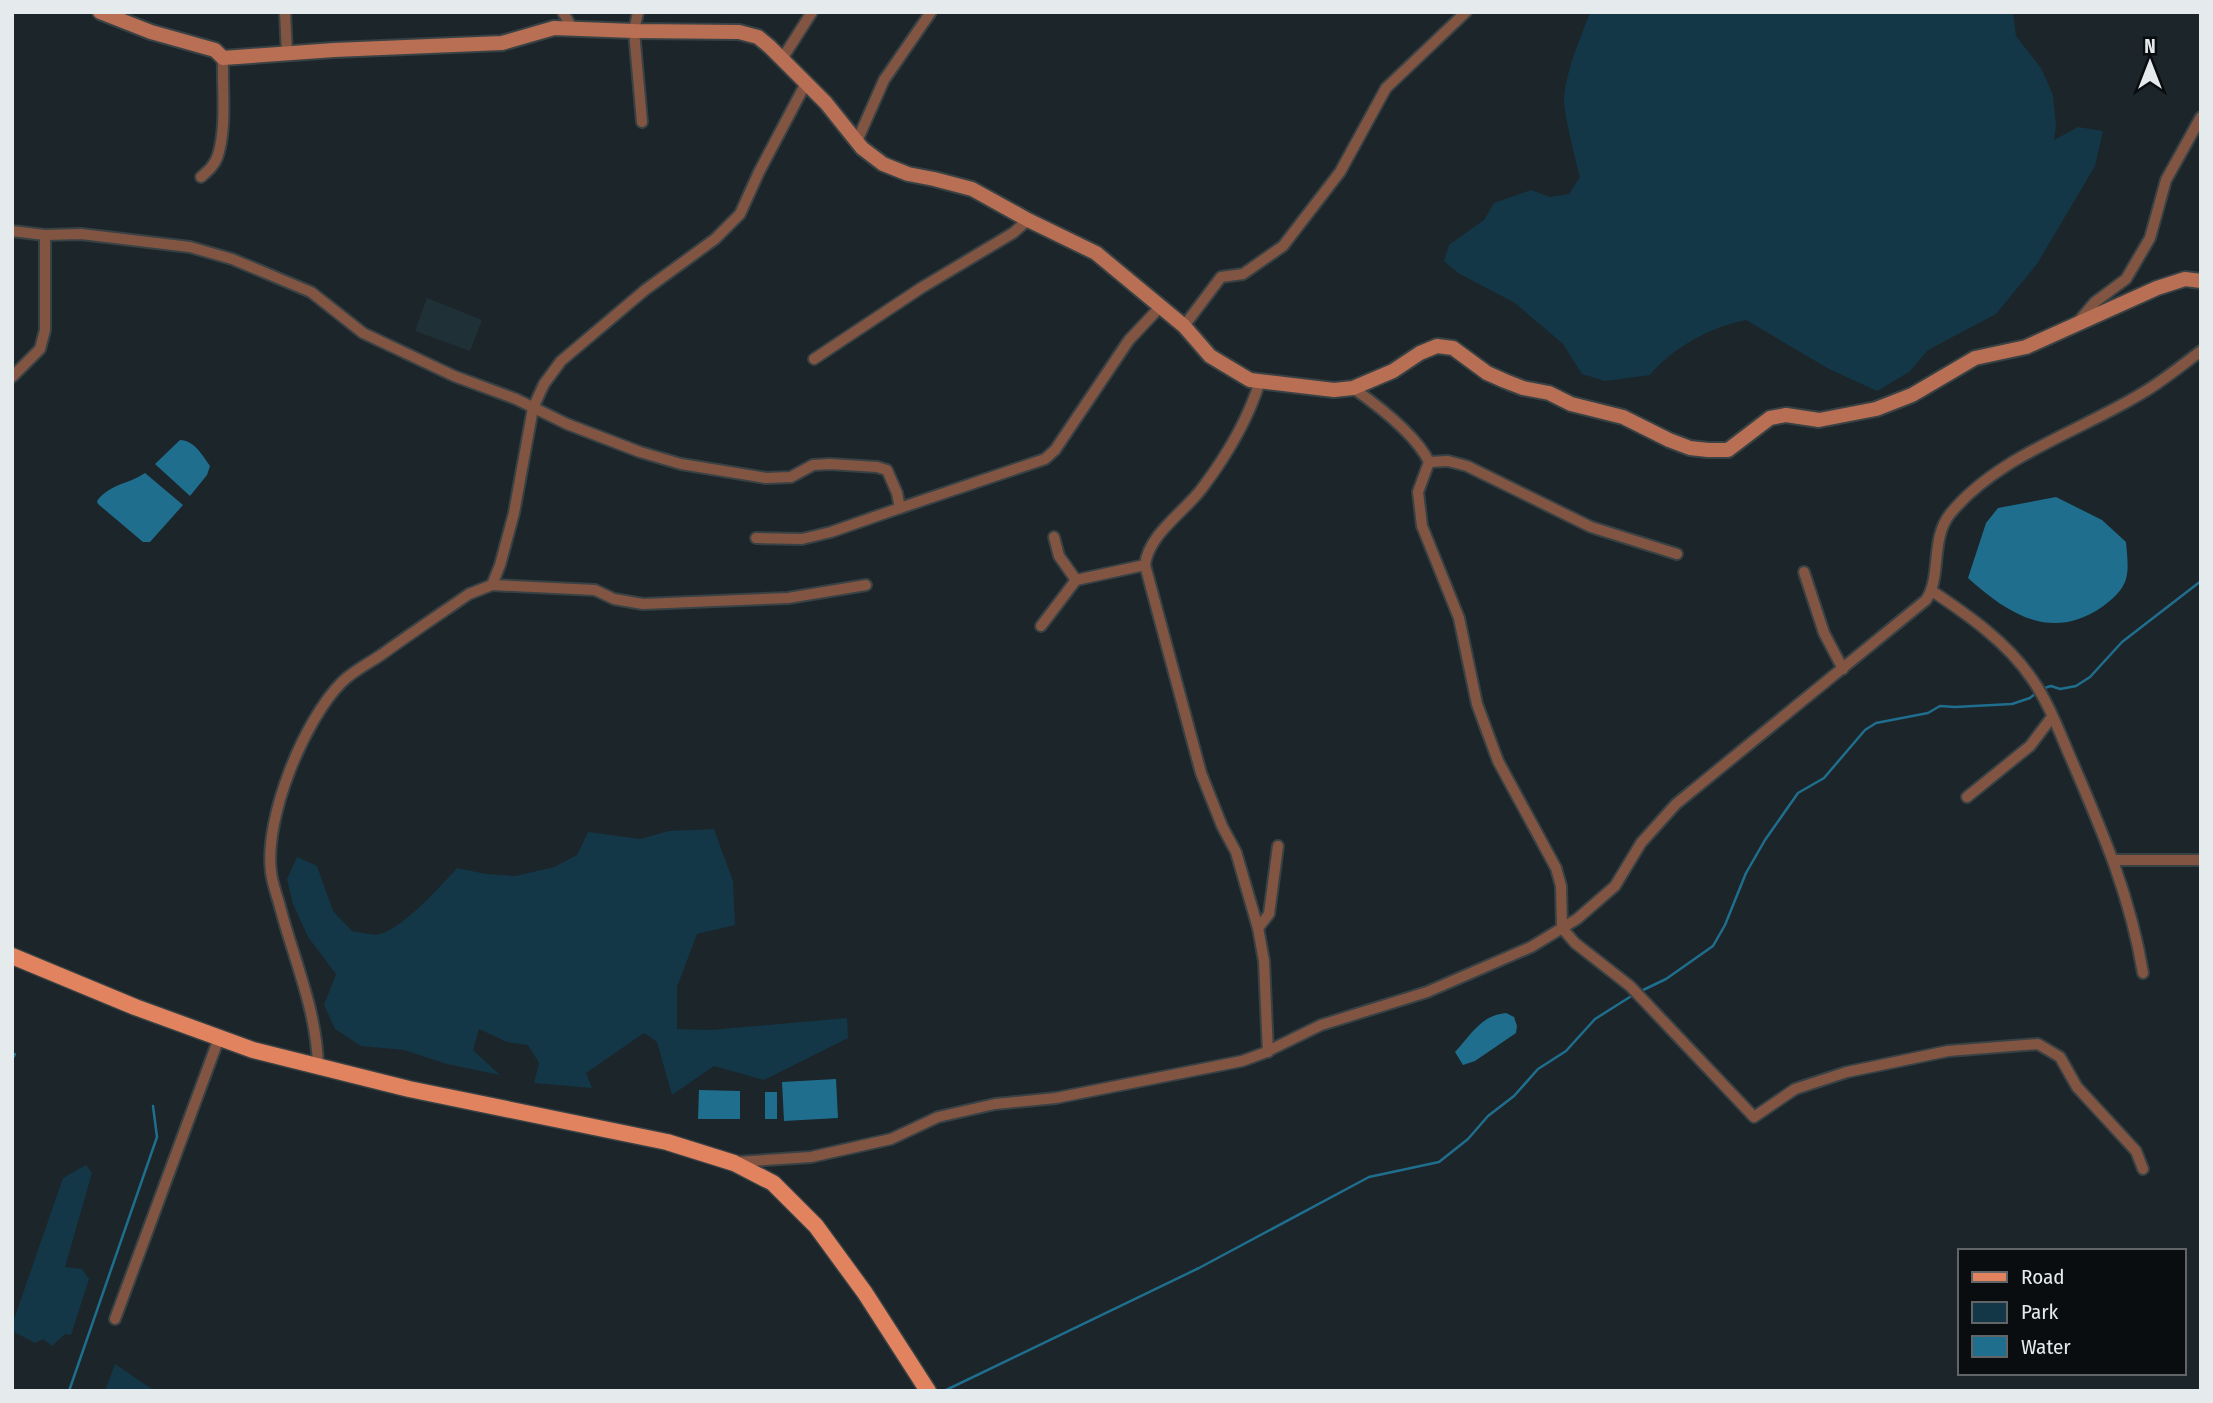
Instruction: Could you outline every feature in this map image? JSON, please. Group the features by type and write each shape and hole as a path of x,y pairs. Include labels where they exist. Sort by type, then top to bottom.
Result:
{"main road":[{"path":"12,956 135,1007 253,1050 409,1089 667,1142 734,1163 773,1183 816,1226 865,1293 928,1391"}],"street":[{"path":"100,12 152,32 215,50 223,58 218,156 212,168 201,177"},
{"path":"285,12 287,54"},
{"path":"564,12 572,28"},
{"path":"638,12 634,31 642,122"},
{"path":"782,59 812,12"},
{"path":"857,141 884,80 932,12"},
{"path":"1184,327 1222,277 1243,274 1283,246 1340,172 1386,88 1466,12"},
{"path":"223,58 483,45 502,43 554,28 739,32 758,37 826,103 857,141 883,163 908,174 972,189 1096,253 1161,306 1210,356 1250,380 1302,384 1334,390 1353,388 1393,371 1428,349 1437,346 1453,348 1487,373 1514,385 1549,393 1590,410 1623,417 1690,448 1728,450 1770,418 1786,415 1819,420 1877,409 1912,395 1975,358 2026,346 2157,288 2185,279 2201,281"},
{"path":"492,585 514,513 533,408 544,384 561,361 645,290 715,239 740,214 806,83"},
{"path":"2078,322 2095,302 2126,279 2150,238 2166,180 2201,117"},
{"path":"814,359 920,288 1013,233 1028,220"},
{"path":"12,231 45,235 81,234 177,245 232,259 311,292 363,333 454,376 640,452 681,464 739,475 791,477 813,465 830,464 877,467 887,470 900,508"},
{"path":"12,377 40,349 45,330 45,235"},
{"path":"756,538 802,539 831,532 1045,459 1055,450 1129,340 1161,306"},
{"path":"734,1163 811,1157 891,1139 938,1117 995,1104 1069,1096 1242,1061 1268,1052 1321,1025 1427,992 1531,947 1577,919 1615,886 1641,843 1676,804 1926,600 1932,591 1936,547 1947,517 1970,492 1992,473 2146,392 2201,351"},
{"path":"1260,381 1253,404 1237,436 1202,489 1154,540 1146,555 1145,565 1201,773 1222,826 1236,852 1258,928 1265,972 1268,1052"},
{"path":"1353,388 1379,406 1411,437 1429,462"},
{"path":"1429,462 1448,461 1467,466 1591,527 1677,554"},
{"path":"1429,462 1418,492 1422,526 1459,618 1477,704 1498,761 1556,867 1561,886 1562,928 1575,943 1630,986 1754,1117 1795,1088 1847,1072 1948,1051 2038,1044 2060,1057 2077,1087 2136,1151 2143,1169"},
{"path":"1054,537 1059,556 1076,580"},
{"path":"1041,626 1076,580 1145,565"},
{"path":"1804,572 1824,634 1843,669"},
{"path":"318,1068 318,1041 310,1005 271,872 272,841 276,809 301,748 322,705 344,681 469,594 492,585 595,590 614,599 643,604 788,598 866,585"},
{"path":"1932,591 1970,615 2033,679 2121,878 2143,974"},
{"path":"1967,797 2030,746 2052,717"},
{"path":"1258,928 1269,914 1278,846"},
{"path":"2113,860 2201,860"},
{"path":"116,1319 219,1038"}],"shaded area":[{"path":"427,298 482,320 470,351 415,331"}],"green space":[{"path":"1590,12 2013,12 2016,36 2041,68 2053,95 2056,126 2054,140 2078,127 2103,131 2095,166 2037,264 1996,314 1928,350 1909,372 1877,391 1829,369 1746,320 1706,333 1681,347 1650,375 1605,381 1582,374 1563,344 1515,303 1458,273 1444,261 1449,245 1484,220 1494,203 1531,190 1550,197 1569,194 1580,177 1564,97 1571,64"},
{"path":"714,829 733,881 735,925 697,934 677,987 677,1029 710,1030 847,1018 848,1038 764,1080 714,1066 672,1095 657,1042 644,1033 586,1073 592,1088 534,1083 539,1063 528,1045 507,1042 479,1029 473,1050 500,1075 447,1064 404,1050 361,1046 335,1029 324,1005 336,974 308,937 293,904 287,879 297,857 317,866 333,911 352,931 377,934 389,930 410,915 457,868 516,876 554,867 577,855 588,832 640,839 669,831"},
{"path":"86,1165 92,1173 65,1267 82,1269 89,1279 71,1335 65,1334 52,1346 43,1339 35,1343 14,1332 13,1322 63,1178"},
{"path":"115,1364 155,1391 105,1391"}],"water":[{"path":"180,440 194,446 210,466 207,475 190,496 155,464"},
{"path":"145,473 183,505 150,542 143,542 97,501 114,487"},
{"path":"2056,497 2102,520 2126,542 2128,563 2123,586 2102,607 2083,617 2048,623 2031,619 1999,603 1968,578 1986,523 1998,508"},
{"path":"1506,1013 1514,1017 1516,1033 1475,1061 1463,1065 1455,1052 1483,1022"},
{"path":"836,1079 838,1118 784,1121 782,1082"},
{"path":"699,1090 740,1091 740,1119 698,1119"},
{"path":"765,1092 777,1092 777,1119 765,1119"}],"waterway":[{"path":"2041,689 2051,686 2060,689 2076,686 2090,677 2122,642 2201,581"},
{"path":"1639,992 1666,979 1713,946 1725,925 1746,873 1798,793 1824,778 1865,730 1876,723 1928,713 1940,706 2012,704 2036,693"},
{"path":"944,1391 1199,1268 1369,1177 1439,1162 1468,1139 1488,1116 1514,1096 1538,1069 1566,1051 1595,1019 1633,995"},
{"path":"12,1059 15,1054"},
{"path":"69,1391 157,1137 153,1106"}]}
